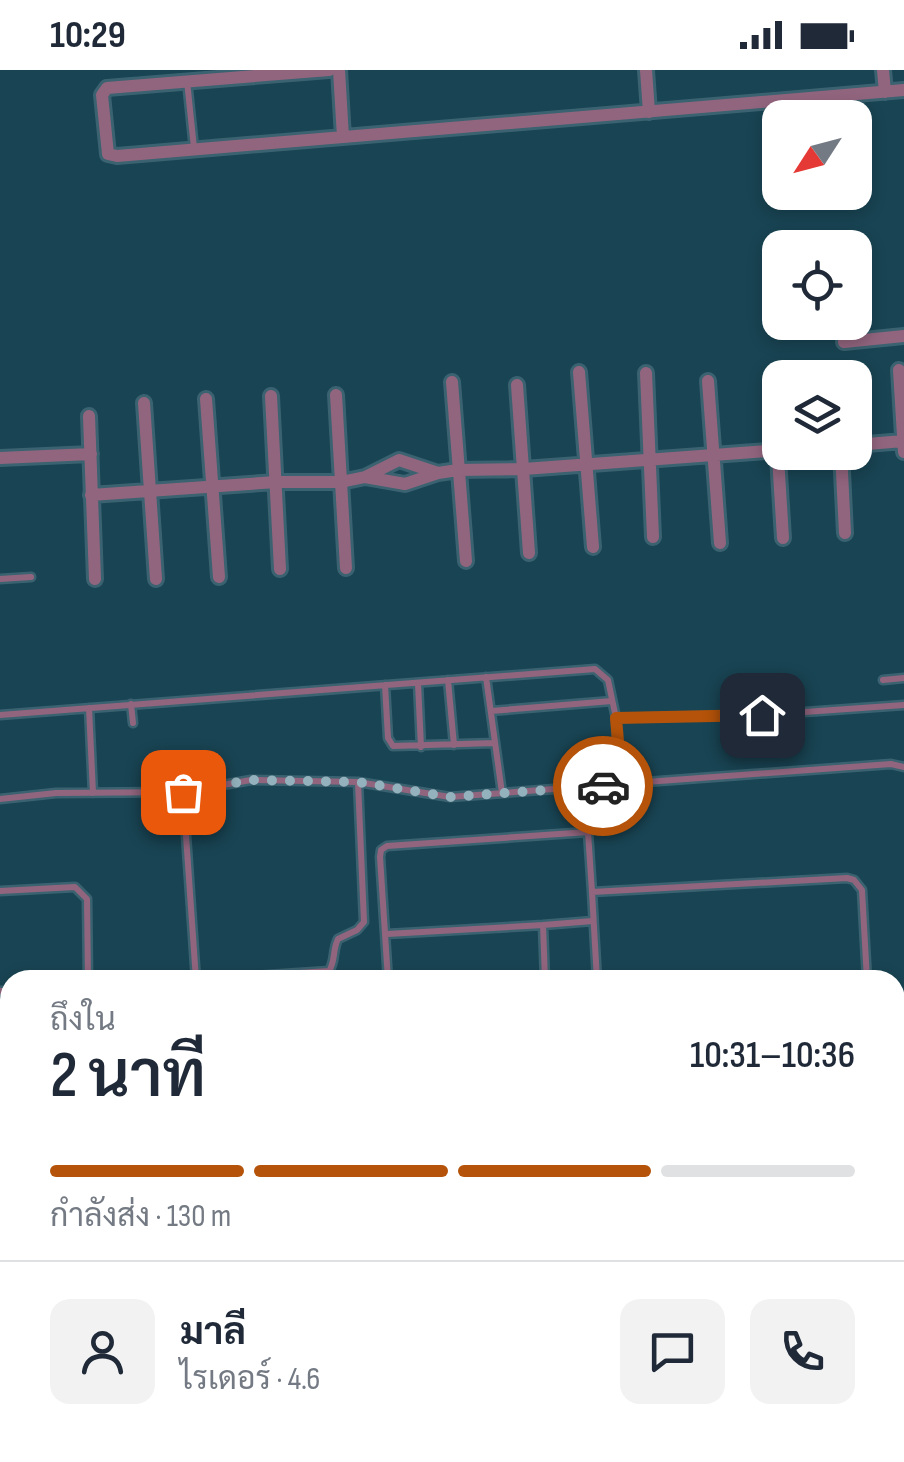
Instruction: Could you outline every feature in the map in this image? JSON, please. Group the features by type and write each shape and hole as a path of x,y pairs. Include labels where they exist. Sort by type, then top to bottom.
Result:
{"street":[{"path":"329,70 114,86 104,90 108,154 904,90"},
{"path":"339,70 343,138"},
{"path":"646,70 649,112"},
{"path":"883,70 885,92"},
{"path":"844,342 904,336"},
{"path":"899,370 904,452"},
{"path":"579,372 593,547"},
{"path":"646,373 653,537"},
{"path":"708,381 720,543"},
{"path":"452,382 466,561"},
{"path":"517,385 529,553"},
{"path":"336,395 346,568"},
{"path":"270,396 280,569"},
{"path":"206,399 218,577"},
{"path":"144,403 156,579"},
{"path":"89,416 94,578"},
{"path":"872,444 904,442"},
{"path":"365,477 405,484 438,472 458,470 524,469 762,451"},
{"path":"0,458 90,454"},
{"path":"91,494 276,482 342,482 365,477 398,460 438,472"},
{"path":"780,470 783,538"},
{"path":"841,470 845,534"}],"lane":[{"path":"187,80 194,150"},
{"path":"0,579 31,576"},
{"path":"0,715 594,670 608,680 616,718 619,784"},
{"path":"486,678 502,793"},
{"path":"884,680 904,678"},
{"path":"448,680 454,745"},
{"path":"418,683 421,747"},
{"path":"386,685 388,738 393,746 495,743"},
{"path":"490,711 612,701"},
{"path":"131,704 133,724"},
{"path":"616,718 762,715 904,706"},
{"path":"89,708 93,793"},
{"path":"892,764 904,758"},
{"path":"0,799 183,792 251,780 358,782 450,797 892,764 904,767"},
{"path":"330,970 338,940 364,922 358,782"},
{"path":"585,787 596,970"},
{"path":"183,792 195,970"},
{"path":"388,970 381,850 387,846 588,832"},
{"path":"592,892 854,880 862,890 866,970"},
{"path":"0,891 75,886 83,892 87,899 88,970"},
{"path":"387,934 593,921"},
{"path":"544,926 545,970"}],"way so far":[{"path":"183,792 251,780 358,782 450,797 603,786"}],"route":[{"path":"603,786 619,784 621,776 616,718 762,715"}]}
